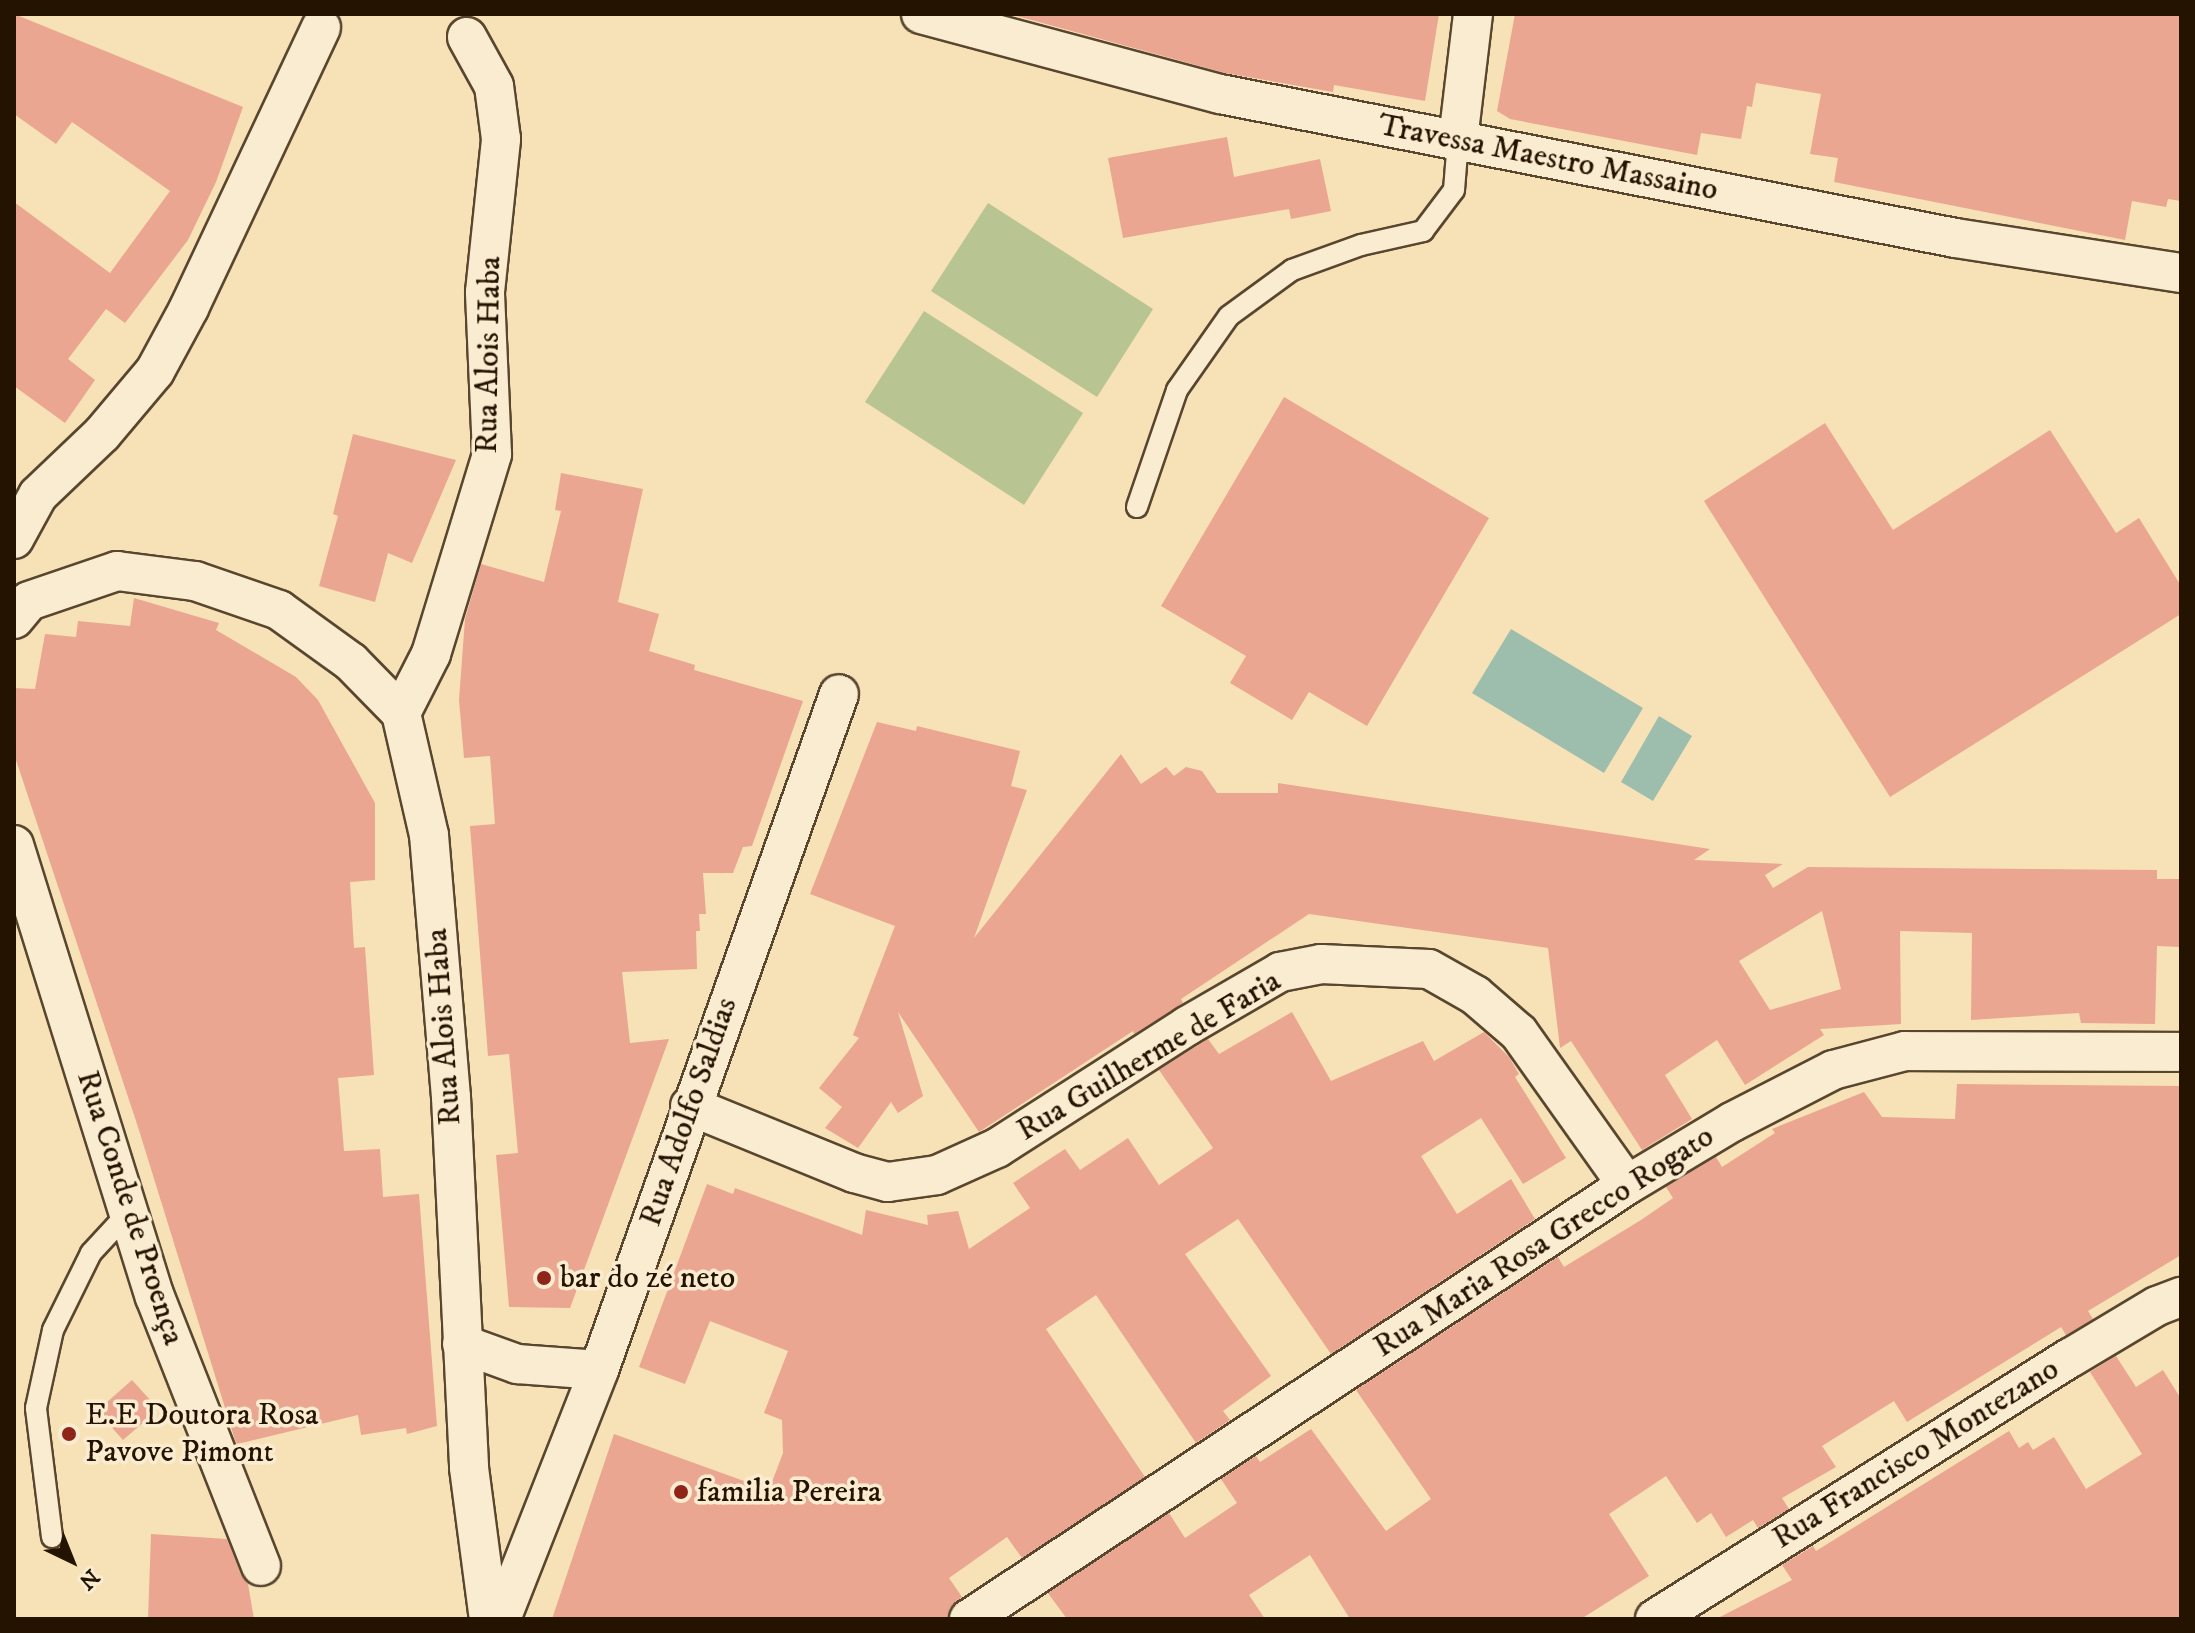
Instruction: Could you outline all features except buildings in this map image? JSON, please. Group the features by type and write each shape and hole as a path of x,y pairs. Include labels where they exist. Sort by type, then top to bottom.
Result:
{"street":[{"name":"Travessa Maestro Massaino","path":"921,14 1220,94 1955,238 2181,273"},
{"path":"1458,140 1473,14"},
{"path":"14,539 38,495 102,434 155,371 189,308 321,27"},
{"name":"Rua Alois Haba","path":"467,37 494,86 501,139 485,292 492,454 431,654 401,713 429,835 451,1097 469,1468 489,1619"},
{"path":"14,619 29,601 117,571 195,581 279,610 351,662 401,713"},
{"name":"Rua Adolfo Saldias","path":"501,1619 599,1370 690,1106 839,694"},
{"name":"Rua Conde de Proença","path":"14,845 155,1297 261,1566"},
{"name":"Rua Guilherme de Faria","path":"690,1106 854,1173 888,1182 937,1175 997,1148 1187,1026 1280,972 1321,964 1429,969 1475,995 1519,1033 1627,1185"},
{"name":"Rua Maria Rosa Grecco Rogato","path":"969,1619 1627,1185 1732,1122 1833,1070 1905,1051 2181,1052"},
{"name":"Rua Francisco Montezano","path":"1655,1619 2070,1358 2157,1306 2181,1297"},
{"path":"462,1344 517,1364 599,1370"}],"lane":[{"path":"1137,507 1177,390 1229,316 1292,270 1361,245 1423,231 1454,190 1458,140"},
{"path":"52,1537 36,1408 53,1330 91,1253 129,1212"}],"green space":[{"path":"988,203 1153,309 1097,397 931,291"},
{"path":"924,311 1083,413 1024,505 865,402"}],"shaded area":[{"path":"1511,629 1643,708 1604,773 1472,693"},
{"path":"1659,716 1692,736 1653,801 1621,782"}],"place":[{"name":"bar do zé neto","path":"544,1278"},
{"name":"E.E Doutora Rosa Pavove Pimont","path":"69,1434"},
{"name":"familia Pereira","path":"681,1492"}]}
